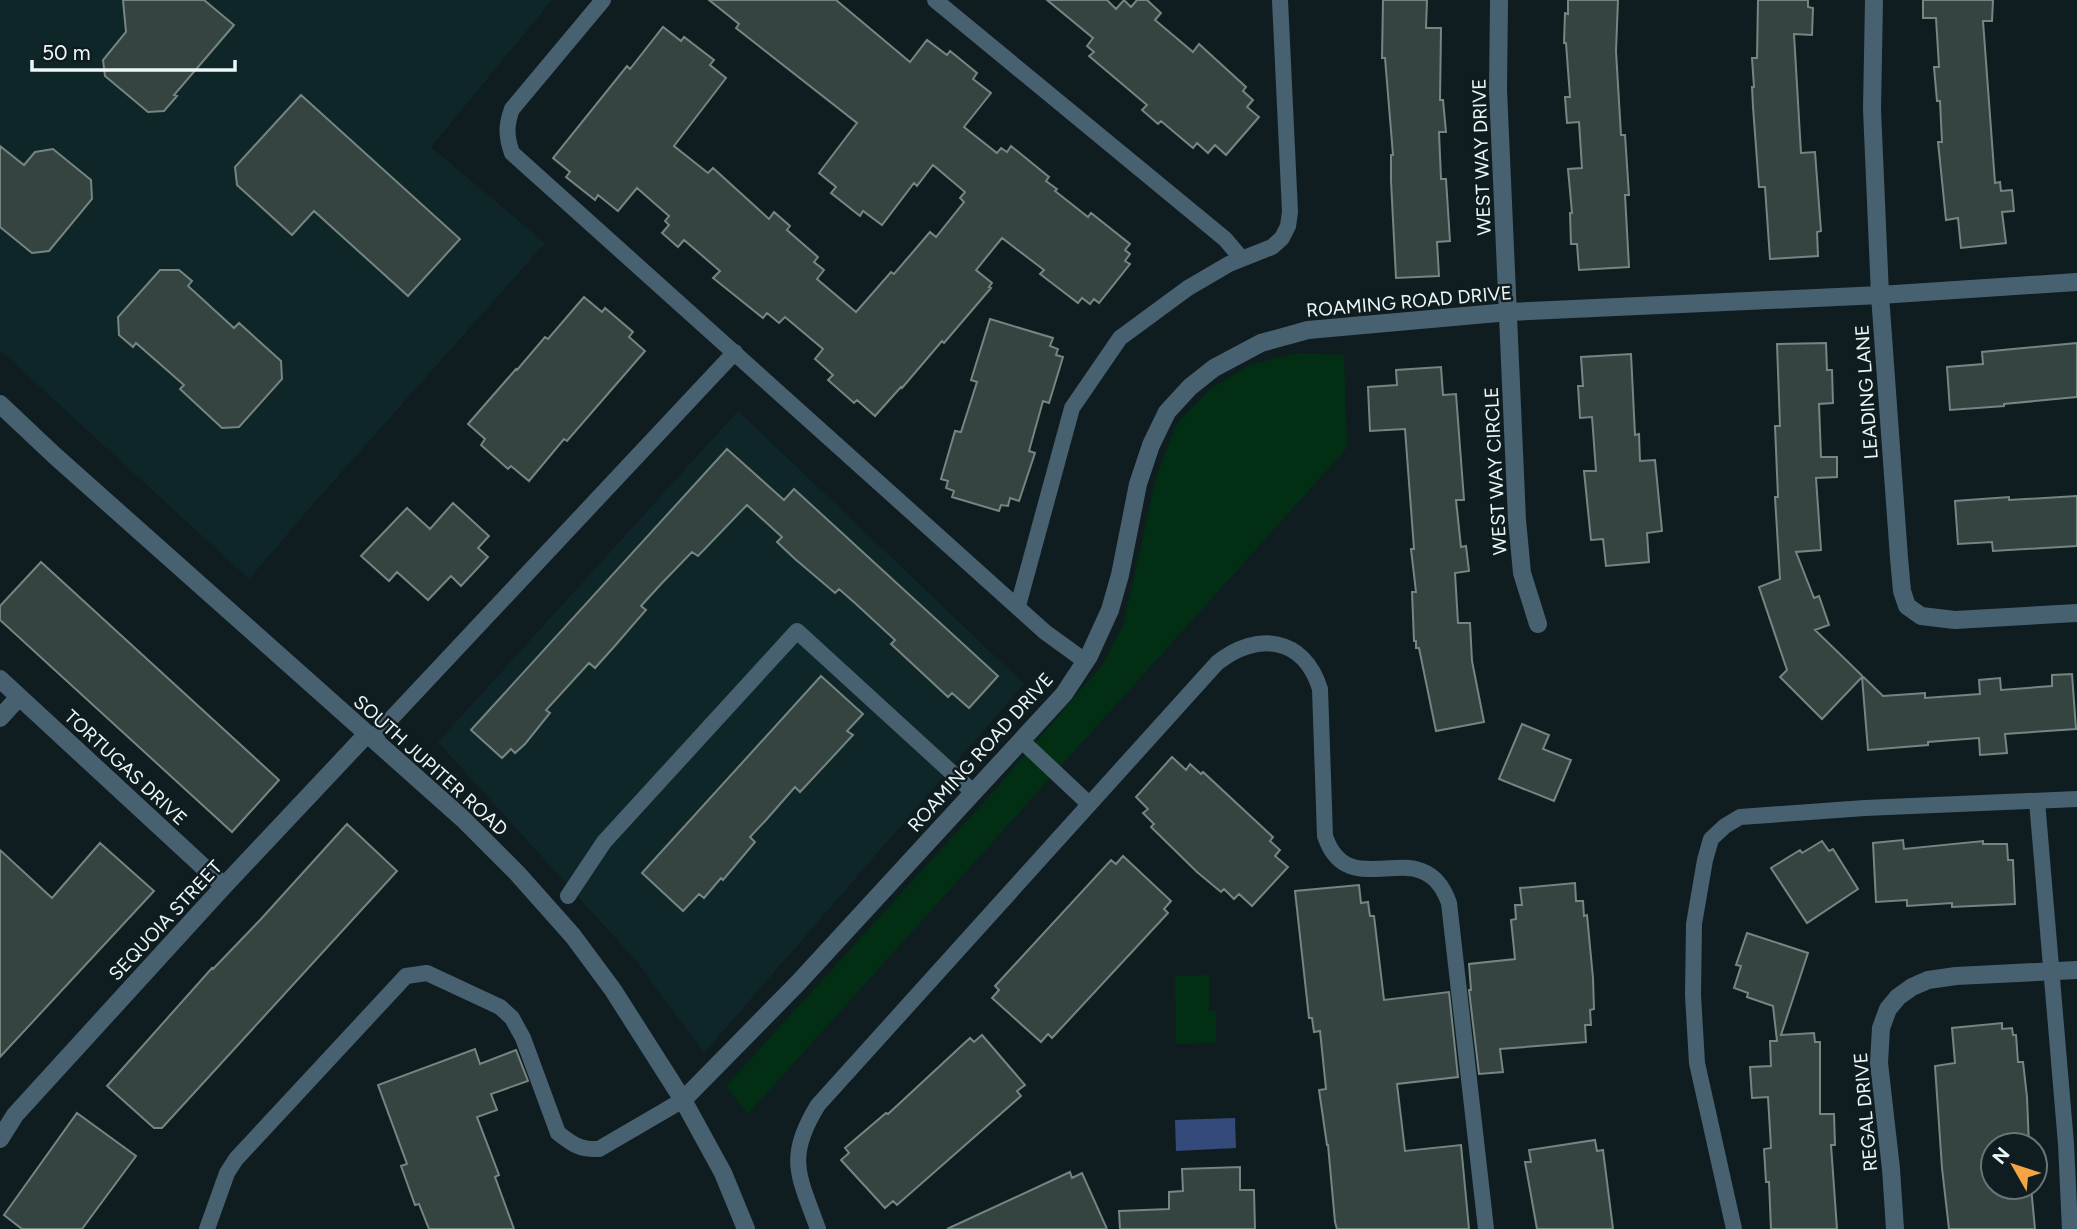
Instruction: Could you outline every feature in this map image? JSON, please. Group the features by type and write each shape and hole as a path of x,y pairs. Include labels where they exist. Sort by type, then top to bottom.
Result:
{"street":[{"name":"WEST WAY DRIVE","path":"1499,0 1497,90 1509,312"},
{"name":"LEADING LANE","path":"1874,0 1872,109 1880,295 1899,558 1902,591 1907,607 1921,616 1955,620 2077,613"},
{"name":"ROAMING ROAD DRIVE","path":"682,1100 798,983 1064,694 1085,661 1110,610 1120,575 1138,484 1151,445 1167,412 1190,387 1214,368 1261,343 1308,330 1509,312 1880,295 2077,282"},
{"name":"WEST WAY CIRCLE","path":"1509,312 1517,520 1522,573 1538,624"},
{"name":"SOUTH JUPITER ROAD","path":"0,404 54,456 463,819 517,873 573,936 612,990 682,1100 723,1173 746,1229"},
{"name":"TORTUGAS DRIVE","path":"0,679 225,886"},
{"path":"0,718 19,697"},
{"name":"SEQUOIA STREET","path":"0,1139 15,1115 225,886 370,736"},
{"path":"2050,971 2077,970"},
{"name":"REGAL DRIVE","path":"1895,1229 1879,1063 1881,1028 1888,1009 1898,997 1928,980 2050,971"}],"lane":[{"path":"603,0 512,109 507,123 507,138 512,153 1045,632 1085,661"},
{"path":"935,0 1225,239 1242,259"},
{"path":"1018,606 1072,408 1120,338 1188,288 1228,264 1272,247 1282,238 1288,226 1290,212 1280,0"},
{"path":"370,736 734,352"},
{"path":"568,896 604,842 797,631 973,792"},
{"path":"818,1229 798,1172 798,1148 805,1125 817,1105 1217,663 1240,648 1273,643 1290,648 1304,658 1315,672 1320,689 1325,836 1329,848 1337,859 1361,870 1400,867 1426,872 1444,891 1448,903 1486,1229"},
{"path":"1021,740 1089,804"},
{"path":"1734,1229 1697,1063 1693,995 1694,925 1704,860 1711,839 1740,817 1865,808 2077,799"},
{"path":"2037,801 2066,1144 2070,1229"},
{"path":"207,1229 227,1174 236,1158 406,976 427,973 500,1007 512,1018 523,1038 558,1133 569,1142 585,1149 599,1149 682,1100"}],"shaded area":[{"path":"0,0 552,0 431,147 545,243 249,579 0,350"},
{"path":"738,411 1024,684 704,1053 638,963 438,742"}],"green space":[{"path":"1296,353 1344,355 1347,448 748,1114 726,1086 985,801 1102,665 1123,626 1156,478 1176,425 1209,390 1249,365"},
{"path":"1209,975 1209,1011 1216,1011 1216,1043 1176,1044 1175,976"}],"water":[{"path":"1235,1118 1236,1148 1176,1151 1175,1120"}],"building":[{"path":"123,0 204,0 234,25 174,95 177,96 164,111 148,112 105,76 103,60 126,32"},
{"path":"709,0 836,0 910,62 927,40 947,55 950,51 977,73 973,79 991,93 964,127 997,153 1001,148 1007,152 1011,146 1049,177 1046,181 1057,189 1055,191 1088,217 1091,213 1130,244 1125,250 1130,254 1125,261 1130,264 1099,303 1094,299 1090,304 1082,298 1078,303 1040,274 1044,270 1002,238 976,270 992,283 989,287 991,288 944,343 942,341 875,416 857,400 854,403 828,380 833,375 815,359 823,349 785,317 779,323 767,313 763,318 713,278 720,271 684,240 678,247 662,233 669,225 665,221 669,216 637,188 618,211 598,195 595,200 566,177 570,172 553,158 627,66 630,69 663,27 681,41 684,37 714,60 710,65 726,78 674,146 708,173 713,168 769,219 774,212 790,226 787,230 818,257 814,262 824,270 817,279 856,312 930,232 936,237 964,202 960,198 965,192 933,165 917,186 914,183 882,225 863,211 860,216 831,193 836,187 819,173 857,123 736,28 739,24"},
{"path":"1047,0 1107,0 1116,9 1124,0 1131,7 1137,0 1147,0 1161,13 1155,20 1193,52 1199,44 1246,87 1243,91 1253,100 1247,107 1259,117 1226,155 1215,145 1208,153 1197,143 1193,148 1161,121 1158,124 1142,110 1147,105 1089,56 1094,52 1087,46 1093,38"},
{"path":"1383,0 1427,0 1426,28 1441,28 1440,100 1443,100 1446,132 1439,132 1441,179 1446,179 1450,241 1437,242 1439,276 1396,278 1391,181 1393,155 1385,58 1382,58"},
{"path":"1568,0 1618,0 1616,51 1621,135 1625,135 1629,195 1625,195 1629,267 1579,270 1577,244 1571,244 1572,213 1568,169 1582,168 1579,122 1567,123 1565,97 1570,97 1564,43"},
{"path":"1758,0 1808,0 1808,7 1813,8 1812,35 1794,34 1801,153 1815,152 1821,231 1817,232 1818,256 1770,259 1765,187 1759,187 1752,87 1752,58 1757,58"},
{"path":"1923,0 1993,0 1992,21 1983,21 1995,183 2000,182 2001,191 2012,190 2014,211 2002,212 2006,243 1961,248 1958,218 1946,220 1938,142 1942,142 1940,101 1937,101 1934,67 1939,67 1936,18 1923,18"},
{"path":"301,95 460,239 408,296 314,211 292,235 237,185 235,167"},
{"path":"0,146 24,165 35,152 53,149 91,180 92,199 49,251 32,253 0,227"},
{"path":"160,270 179,270 192,281 188,286 234,328 239,323 281,361 282,379 239,427 222,428 180,389 184,385 136,343 133,347 119,335 118,317"},
{"path":"584,297 602,312 605,308 633,332 629,337 645,351 529,481 511,466 508,469 481,445 485,439 468,424"},
{"path":"990,319 1053,338 1050,346 1058,349 1056,355 1063,357 1049,403 1043,401 1029,451 1035,453 1019,501 1010,498 1008,506 1001,505 999,511 952,497 954,491 946,488 948,481 941,479 955,431 961,432 977,382 971,380"},
{"path":"1826,343 1827,370 1832,370 1833,403 1819,404 1821,457 1837,457 1837,477 1816,478 1821,550 1796,552 1814,598 1819,596 1829,625 1815,630 1883,696 1925,693 1925,698 1980,694 1979,680 2000,678 2001,690 2052,686 2052,675 2072,674 2076,729 2005,734 2007,753 1980,755 1979,738 1868,750 1862,677 1822,719 1780,677 1787,670 1759,587 1780,579 1775,497 1778,497 1775,426 1780,426 1777,344"},
{"path":"2077,343 2077,397 1950,410 1947,367 1983,364 1982,352"},
{"path":"1631,354 1635,435 1639,434 1640,461 1655,460 1662,531 1647,533 1649,562 1606,566 1603,539 1591,540 1584,471 1596,471 1592,417 1580,418 1578,386 1583,386 1581,357"},
{"path":"1441,367 1443,395 1456,394 1464,500 1456,500 1461,547 1466,546 1469,571 1455,573 1458,623 1470,623 1472,661 1484,722 1436,731 1419,648 1416,648 1414,641 1412,592 1416,592 1405,429 1370,431 1368,387 1397,385 1396,370"},
{"path":"727,449 784,500 794,489 998,676 969,708 952,693 948,697 891,644 895,640 856,604 839,589 835,593 777,542 782,537 747,505 698,556 692,552 641,606 646,610 595,668 589,663 546,710 550,713 525,744 515,753 511,749 502,758 471,730"},
{"path":"2077,496 2077,546 1993,551 1992,542 1958,544 1955,501"},
{"path":"453,503 489,536 478,548 488,557 461,586 451,576 428,600 397,572 389,581 361,556 407,508 430,529"},
{"path":"41,562 279,780 232,832 0,620 0,606"},
{"path":"821,676 863,714 847,731 853,735 800,792 795,787 750,837 755,842 723,880 721,878 704,898 699,894 683,911 642,873"},
{"path":"1522,724 1549,735 1543,749 1571,760 1554,801 1499,779"},
{"path":"1172,757 1186,770 1190,764 1201,774 1203,772 1273,837 1270,841 1280,850 1275,856 1288,867 1252,906 1239,894 1234,899 1224,889 1221,892 1197,872 1151,827 1154,824 1143,813 1148,809 1136,797"},
{"path":"347,824 397,871 162,1128 154,1128 107,1086 212,968 261,919"},
{"path":"1903,840 1904,849 1983,841 1983,844 2007,844 2008,860 2013,860 2015,904 1952,907 1952,903 1907,906 1907,900 1876,902 1873,843"},
{"path":"1822,841 1829,851 1833,849 1858,889 1807,923 1771,868 1800,850 1802,853"},
{"path":"100,843 154,891 0,1057 0,850 52,898"},
{"path":"1123,856 1171,901 1164,909 1168,913 1052,1038 1048,1034 1041,1042 992,998 999,990 995,986 1111,860 1116,864"},
{"path":"1575,883 1576,901 1583,901 1584,916 1587,915 1593,978 1594,1009 1590,1010 1591,1025 1585,1025 1586,1042 1500,1049 1503,1072 1479,1074 1469,990 1469,964 1515,959 1511,920 1516,919 1515,905 1522,905 1520,888"},
{"path":"1359,885 1361,903 1368,902 1370,916 1374,916 1384,1000 1449,992 1458,1077 1397,1084 1405,1151 1461,1145 1469,1229 1337,1229 1319,1090 1326,1089 1320,1031 1314,1032 1312,1018 1309,1018 1295,891"},
{"path":"1747,933 1808,953 1781,1035 1814,1033 1815,1042 1820,1042 1820,1114 1834,1114 1835,1145 1831,1145 1837,1229 1771,1229 1769,1182 1766,1182 1764,1149 1771,1148 1768,1097 1752,1098 1750,1067 1771,1066 1770,1041 1777,1041 1773,1006 1747,997 1748,993 1734,988 1741,966 1736,965"},
{"path":"2002,1023 2002,1029 2012,1028 2013,1035 2016,1035 2018,1062 2023,1062 2028,1131 1979,1131 1979,1201 2032,1201 2035,1229 1949,1229 1935,1066 1955,1063 1952,1028"},
{"path":"982,1035 1025,1085 1017,1091 1021,1096 897,1205 893,1201 885,1208 841,1160 849,1153 845,1148 888,1114 970,1038 974,1042"},
{"path":"475,1049 480,1064 516,1050 528,1081 491,1094 497,1110 477,1117 499,1175 495,1177 514,1229 429,1229 419,1204 415,1205 401,1166 407,1164 378,1085"},
{"path":"77,1113 136,1156 82,1229 22,1229 4,1215"},
{"path":"1595,1140 1597,1151 1603,1150 1613,1229 1537,1229 1525,1162 1531,1162 1529,1150"},
{"path":"1240,1167 1240,1190 1254,1190 1255,1229 1120,1229 1119,1211 1169,1209 1169,1192 1183,1191 1182,1169"},
{"path":"1070,1172 1072,1178 1082,1173 1107,1229 947,1229"}]}
